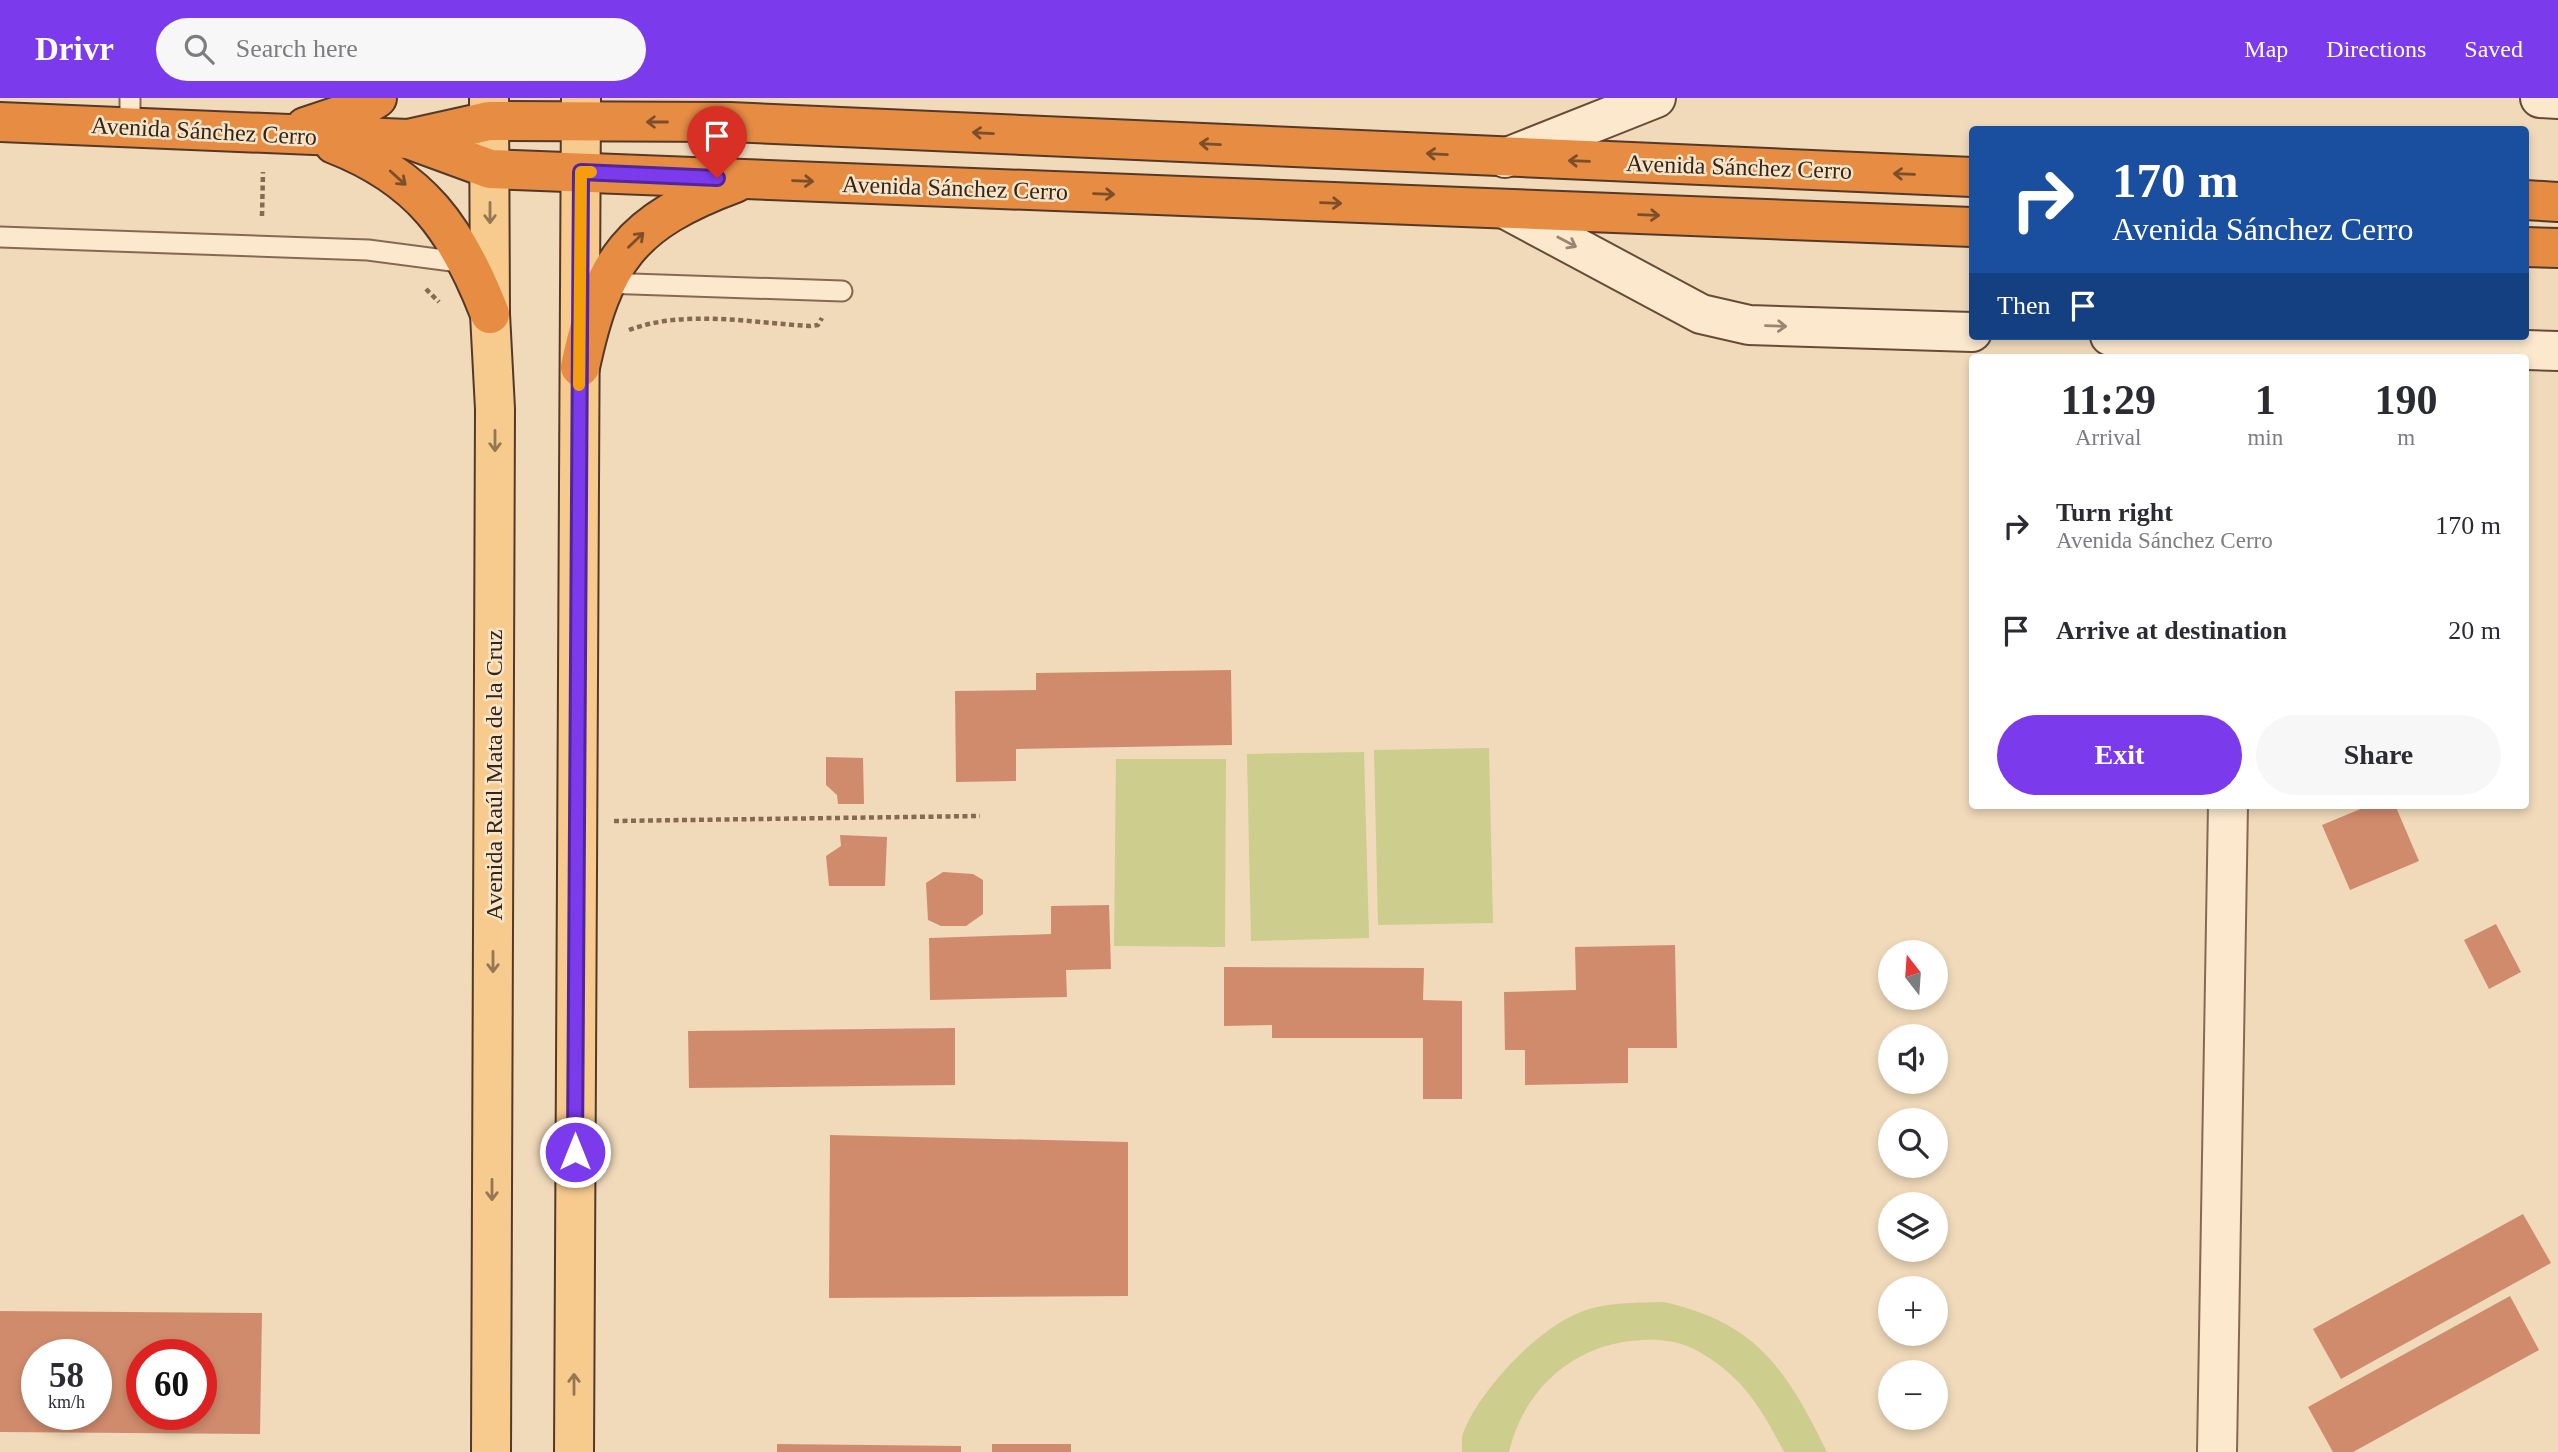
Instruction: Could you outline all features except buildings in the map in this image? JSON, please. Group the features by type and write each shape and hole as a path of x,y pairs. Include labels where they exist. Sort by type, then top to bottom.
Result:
{"highway":[{"path":"299,136 377,98"},
{"path":"680,98 730,122"},
{"name":"Avenida Sánchez Cerro","path":"408,139 489,109 580,110 730,122 1969,177"},
{"name":"Avenida Sánchez Cerro","path":"0,122 130,113 299,136 408,139 490,169 1969,227"},
{"path":"299,136 391,171 448,226 470,263 490,314"},
{"path":"580,367 591,316 603,283 621,255 640,235 698,197 744,179"},
{"path":"2529,200 2558,202"},
{"path":"2529,247 2558,248"}],"main road":[{"name":"Avenida Sánchez Cerro","path":"1505,158 1656,98"},
{"path":"2540,98 2558,99"},
{"name":"Avenida Raúl Mata de la Cruz","path":"489,109 490,314 495,409 491,1452"},
{"path":"574,1452 580,110"},
{"name":"Avenida Sánchez Cerro","path":"1507,210 1701,314 1749,325 1969,332"},
{"path":"2149,340 2236,349 2558,351"},
{"path":"2217,1452 2228,809"}],"lane":[{"path":"0,237 368,250 470,263"},
{"path":"603,283 835,291"}],"path":[{"path":"624,335 631,329 662,321 818,325 835,291"},
{"path":"610,821 980,816"}],"green space":[{"path":"1489,748 1493,923 1378,925 1374,750"},
{"path":"1364,752 1369,938 1251,941 1247,754"},
{"path":"1116,759 1226,759 1225,947 1114,946"},
{"path":"1664,1302 1724,1323 1766,1354 1798,1397 1827,1452 1784,1452 1758,1406 1725,1369 1688,1346 1648,1340 1618,1343 1595,1350 1556,1373 1540,1389 1527,1408 1516,1429 1509,1452 1462,1452 1463,1433 1485,1395 1516,1358 1553,1327 1589,1309 1626,1303"}],"slow traffic":[{"path":"579,385 581,172 591,172"}],"route":[{"path":"575,1152 581,172 717,178"}]}
